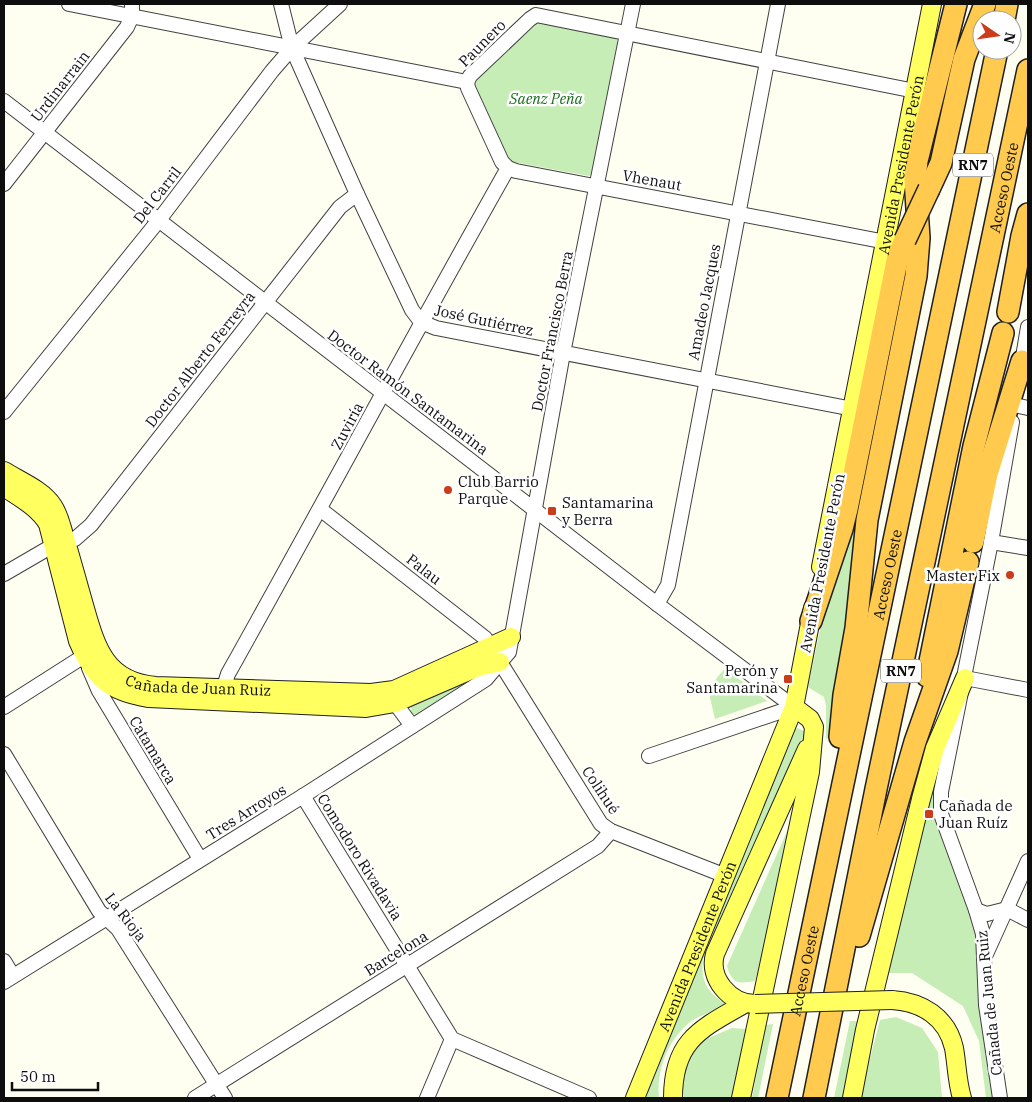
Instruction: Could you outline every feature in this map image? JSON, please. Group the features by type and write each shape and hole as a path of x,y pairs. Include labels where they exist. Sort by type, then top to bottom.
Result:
{"highway":[{"path":"828,852 844,695 856,628 867,520 918,262 919,238 915,180 917,161 956,4"},
{"path":"810,621 842,529 847,509 898,256 895,241 929,189 940,163 964,59 985,4"},
{"name":"Acceso Oeste","path":"776,1098 995,60"},
{"name":"Acceso Oeste","path":"814,1098 876,789 1028,70"},
{"path":"1008,312 1028,214"},
{"path":"822,1058 875,883 914,742 974,446 1003,333"},
{"path":"914,742 947,652 977,549 987,474 1022,362"}],"main road":[{"name":"Avenida Presidente Perón","path":"635,1098 794,707 853,409 895,241 915,91 932,4"},
{"name":"Cañada de Juan Ruiz","path":"4,471 46,498 58,515 60,544 78,641 91,653 94,672 104,682 126,693 149,698 384,692 495,655"},
{"name":"Cañada de Juan Ruiz","path":"4,487 42,515 60,544"},
{"name":"Cañada de Juan Ruiz","path":"222,695 366,708 395,703 478,666 495,655 511,637"},
{"path":"852,1098 865,1030 920,799 935,748 965,678"},
{"path":"741,1098 808,784 814,730 812,722 794,707"},
{"path":"813,736 714,958 713,970 717,981 727,991 750,1004 892,1000 918,1004 936,1017 950,1036 962,1098"},
{"name":"Avenida Presidente Perón","path":"673,1098 673,1080 677,1065 691,1039 706,1027 750,1004"},
{"path":"954,1098 955,1056"}],"street":[{"name":"Paunero","path":"69,4 132,10 292,48 467,82 470,76 530,19 536,10 543,16 626,34 915,91"},
{"name":"José Gutiérrez","path":"281,4 292,48 357,194 412,310 421,322 436,328 563,354 853,409"},
{"name":"Del Carril","path":"4,412 158,220 292,48 340,4"},
{"name":"Doctor Francisco Berra","path":"511,637 563,354 633,4"},
{"name":"Amadeo Jacques","path":"657,604 668,584 778,4"},
{"name":"Urdinarrain","path":"4,184 126,27 132,10"},
{"path":"467,82 502,162 508,168"},
{"name":"Doctor Ramón Santamarina","path":"4,100 265,303 794,707"},
{"name":"Vhenaut","path":"508,168 597,187 895,241"},
{"name":"Zuviría","path":"222,695 228,674 421,322 508,168"},
{"name":"Doctor Alberto Ferreyra","path":"4,574 60,544 75,539 91,525 340,207 357,194"},
{"path":"1028,327 1022,362 1021,406 977,549 965,678 1028,690"},
{"name":"Palau","path":"320,508 480,633 495,655"},
{"path":"977,549 1028,548"},
{"path":"4,707 91,653"},
{"name":"Catamarca","path":"91,653 99,692 200,859"},
{"name":"Tres Arroyos","path":"8,979 303,796 486,679 495,655"},
{"name":"Colihué","path":"495,655 602,824 611,832 726,876"},
{"name":"Cañada de Juan Ruiz","path":"965,678 940,792 941,814 983,934 986,1005 1000,1098"},
{"path":"395,703 412,726"},
{"path":"649,756 794,707"},
{"name":"La Rioja","path":"4,754 99,911 118,929 224,1098"},
{"name":"Comodoro Rivadavia","path":"303,796 452,1039"},
{"name":"Barcelona","path":"195,1098 598,846 611,832"},
{"path":"985,956 1028,861"},
{"path":"976,910 987,914 1007,909 1028,920"},
{"path":"4,961 8,979"},
{"path":"427,1098 452,1039 589,1098"}],"green space":[{"name":"Saenz Peña","path":"540,21 615,37 618,42 594,173 589,176 508,161 472,83"},
{"path":"914,236 858,505 854,584 841,680 828,738 826,739 826,706 824,697 808,687 829,587"},
{"path":"725,668 767,701 715,719 708,689"},
{"path":"480,673 483,676 416,716 412,713 411,704"},
{"path":"795,727 804,731 804,739 703,959 703,976 708,988 717,998 730,1007 716,1010 693,1020 677,1035 662,1065 659,1098 646,1098 666,1041"},
{"path":"941,756 934,800 935,816 979,923 996,1098 986,1098 979,1041 963,1006 912,973 888,973"},
{"path":"793,818 797,818 755,981 736,981 731,976 727,966"},
{"path":"896,1017 922,1028 938,1052 942,1098 860,1098 880,1020"},
{"path":"850,1021 858,1021 844,1098 834,1098"},
{"path":"773,1024 758,1098 752,1098 766,1025"},
{"path":"732,1028 747,1029 732,1098 684,1098 682,1078 699,1042"}],"place":[{"name":"Club Barrio Parque","path":"448,490"},
{"name":"Santamarina y Berra","path":"552,511"},
{"name":"Master Fix","path":"1010,575"},
{"name":"Perón y Santamarina","path":"788,679"},
{"name":"Cañada de Juan Ruíz","path":"929,814"}]}
